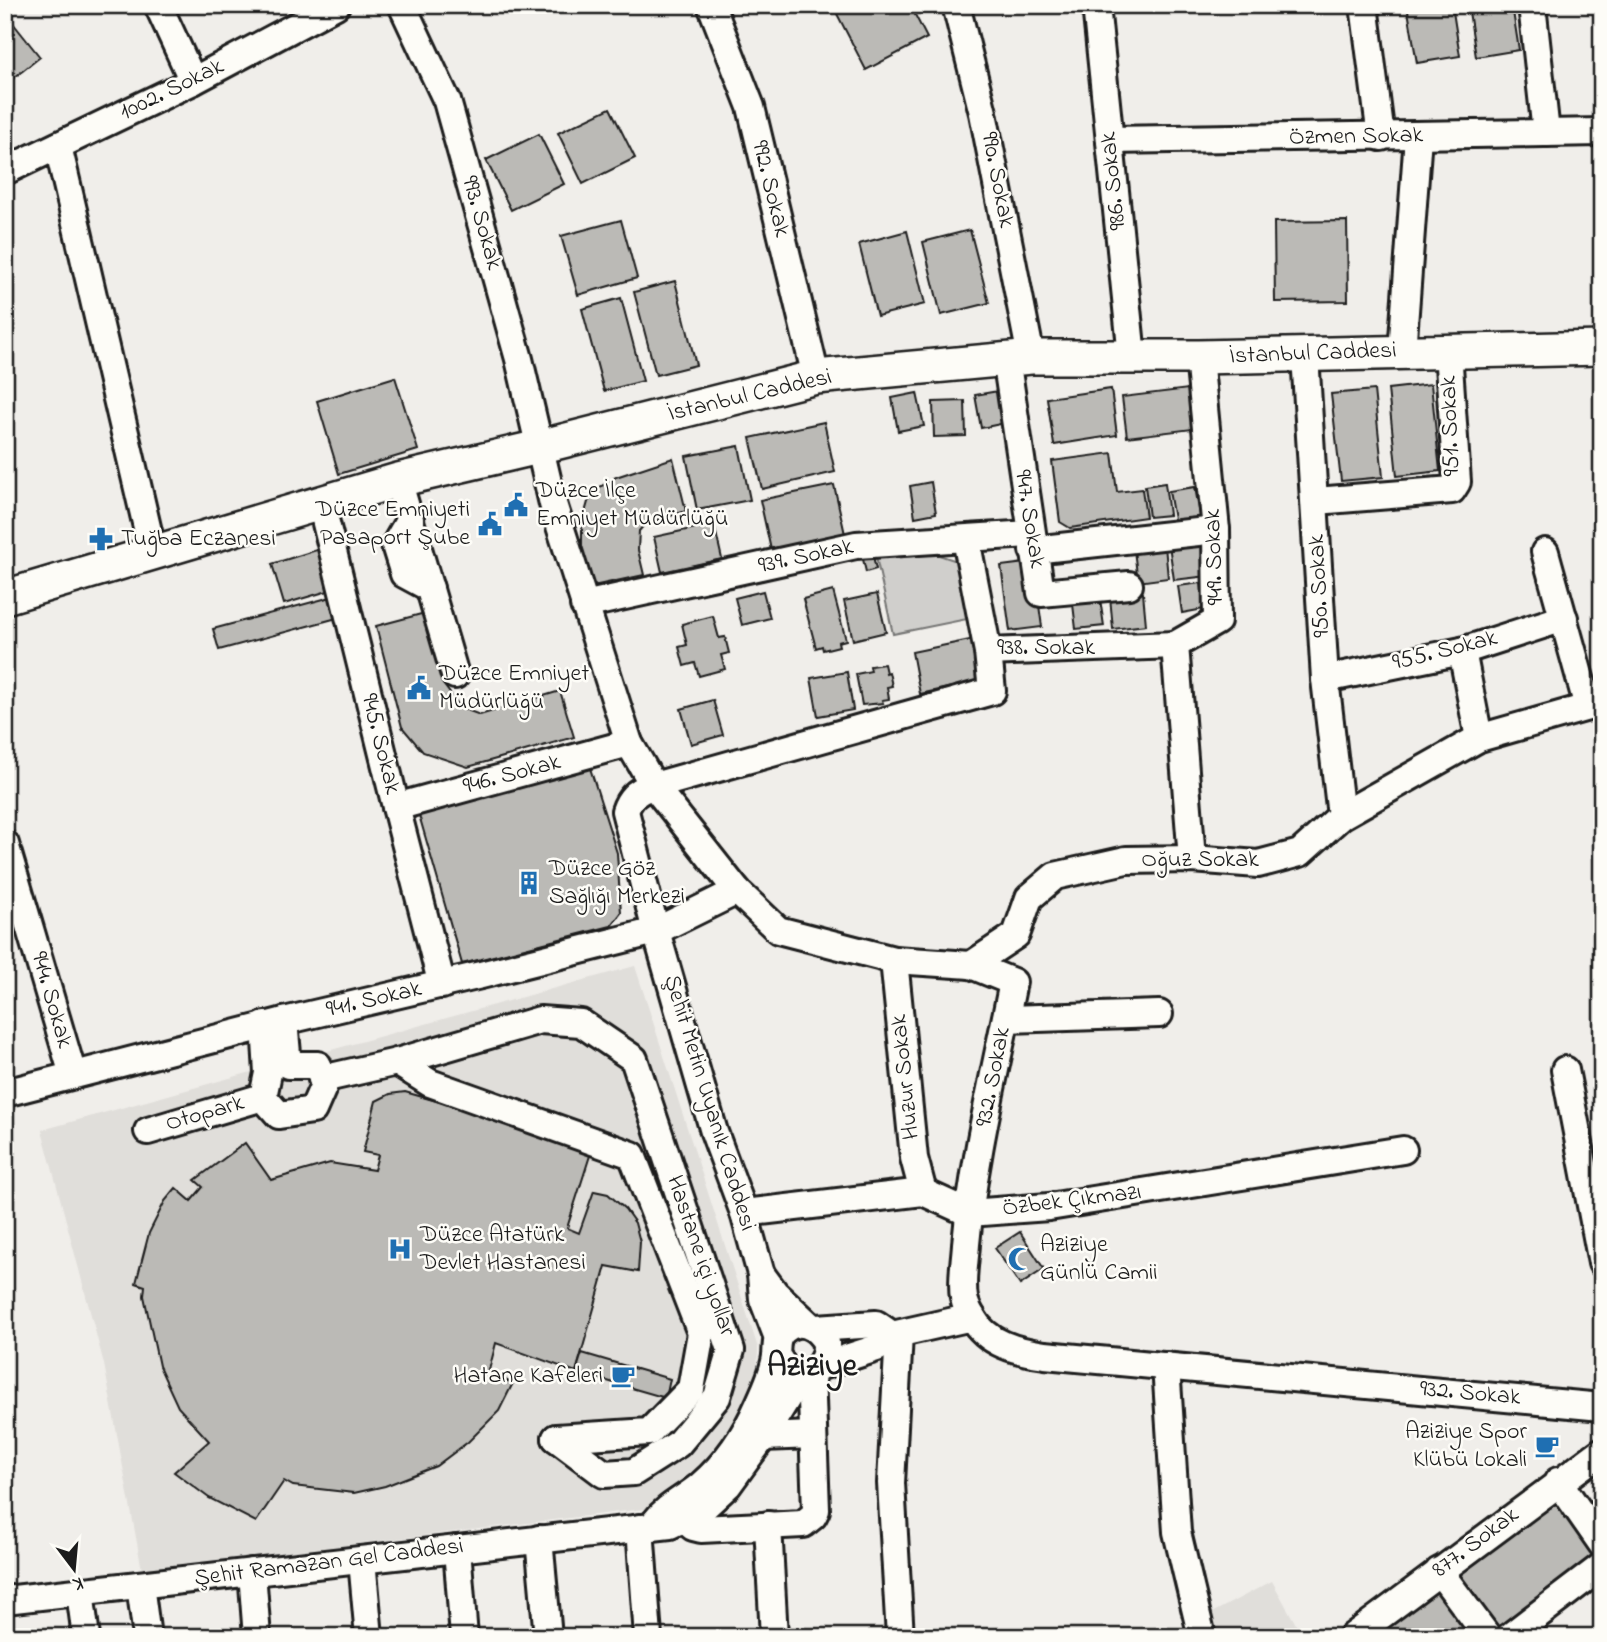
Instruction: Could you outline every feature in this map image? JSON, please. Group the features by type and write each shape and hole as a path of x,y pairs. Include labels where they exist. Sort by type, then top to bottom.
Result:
{"main road":[{"name":"İstanbul Caddesi","path":"5,597 398,480 816,377 1018,358 1602,348"}],"street":[{"path":"158,5 193,81"},
{"name":"1002. Sokak","path":"5,171 193,81 336,5"},
{"name":"993. Sokak","path":"402,5 447,101 519,359 539,447"},
{"name":"992. Sokak","path":"711,5 751,107 816,377"},
{"name":"990. Sokak","path":"956,5 984,113 1018,358"},
{"name":"986. Sokak","path":"1096,5 1132,357"},
{"path":"1364,5 1381,137"},
{"path":"1532,5 1546,133"},
{"name":"Özmen Sokak","path":"1110,141 1602,132"},
{"path":"1402,352 1418,136"},
{"path":"58,146 153,553"},
{"name":"951. Sokak","path":"1316,501 1452,491 1457,482 1448,351"},
{"name":"950. Sokak","path":"1305,355 1325,679 1342,816"},
{"name":"949. Sokak","path":"1175,645 1217,621 1216,530 1199,357"},
{"name":"947. Sokak","path":"1018,358 1032,542 1041,593 1129,585"},
{"path":"539,447 553,504 629,743 654,786 737,891 778,930 894,960 971,965 1013,982"},
{"path":"398,480 410,519 395,545 404,574 430,588 456,675"},
{"name":"945. Sokak","path":"321,503 442,985"},
{"name":"939. Sokak","path":"584,605 856,545 966,538 1032,542 1216,530"},
{"name":"938. Sokak","path":"966,538 988,652 1175,645"},
{"path":"1545,552 1564,618 1595,705"},
{"name":"955. Sokak","path":"1325,679 1462,651 1564,618"},
{"path":"1175,645 1192,859"},
{"path":"1462,651 1479,738"},
{"path":"654,786 992,691 988,652"},
{"name":"Oğuz Sokak","path":"1013,982 1016,935 1029,898 1055,876 1126,860 1192,859 1258,864 1300,853 1342,816 1479,738 1595,705"},
{"name":"946. Sokak","path":"396,807 629,743"},
{"name":"Şehit Metin Uyanık Caddesi","path":"654,786 635,794 625,811 656,931 715,1132 744,1213 761,1274 763,1299 777,1346"},
{"name":"944. Sokak","path":"5,844 73,1075"},
{"name":"941. Sokak","path":"5,1093 274,1023 442,985 656,931 737,891"},
{"path":"971,965 1016,935"},
{"name":"Huzur Sokak","path":"894,960 914,1158 923,1192"},
{"name":"932. Sokak","path":"1013,982 969,1213 964,1297 972,1317 1000,1344 1023,1352 1602,1407"},
{"path":"1006,1019 1159,1014"},
{"name":"Hastane içi yollar","path":"322,1079 397,1062 540,1020 581,1023 634,1059 732,1350 717,1397 678,1444 634,1472 604,1474 556,1438 649,1432 691,1389 701,1333 632,1155 430,1083 397,1062"},
{"path":"274,1023 288,1065 318,1065 324,1085 313,1110 278,1115 263,1097 274,1023"},
{"path":"1565,1070 1602,1263"},
{"name":"Otopark","path":"148,1131 263,1097"},
{"name":"Özbek Çıkmazı","path":"923,1192 969,1213 1049,1207 1403,1150"},
{"path":"744,1213 923,1192"},
{"name":"Şehit Metin Uyanık Caddesi","path":"761,1274 775,1293 812,1326"},
{"path":"777,1346 786,1370 811,1371 877,1348 896,1334 972,1317"},
{"path":"648,1637 646,1527 703,1484 730,1455 760,1403 777,1346 790,1326 876,1324 896,1334"},
{"path":"811,1371 816,1510 813,1516 803,1524 701,1529 693,1527 685,1519 714,1500 811,1371 824,1360 826,1343 812,1326"},
{"path":"896,1334 891,1483 900,1637"},
{"path":"1166,1366 1178,1532 1202,1637"},
{"path":"763,1437 813,1435"},
{"name":"877. Sokak","path":"1352,1637 1558,1481 1602,1451"},
{"path":"1558,1481 1602,1544"},
{"name":"Şehit Ramazan Gel Caddesi","path":"5,1600 670,1525 685,1519"},
{"path":"768,1525 774,1637"},
{"path":"539,1539 548,1637"},
{"path":"457,1549 464,1637"},
{"path":"362,1560 369,1637"},
{"path":"1509,1637 1602,1566"},
{"path":"1439,1571 1488,1637"},
{"path":"252,1572 257,1637"},
{"path":"140,1585 147,1637"},
{"path":"80,1592 86,1637"}],"shaded area":[{"path":"930,552 957,561 967,588 967,619 893,634 876,557"},
{"name":"Düzce Atatürk Devlet Hastanesi","path":"635,966 758,1348 756,1392 722,1447 668,1506 142,1570 104,1364 42,1130"},
{"path":"1272,1581 1303,1637 1212,1637 1206,1616"}],"building":[{"path":"845,5 910,5 927,38 866,70 835,10"},
{"path":"1407,5 1452,5 1460,56 1417,63"},
{"path":"1468,5 1512,5 1519,50 1476,57"},
{"path":"5,13 40,57 5,85"},
{"path":"610,108 635,158 583,184 558,133"},
{"path":"539,134 564,184 511,210 486,160"},
{"path":"621,220 637,278 578,295 561,236"},
{"path":"1347,221 1348,301 1275,302 1274,222"},
{"path":"970,230 989,303 941,315 923,242"},
{"path":"907,231 925,304 877,316 859,244"},
{"path":"675,281 696,365 656,375 634,292"},
{"path":"621,298 643,381 604,391 582,309"},
{"path":"395,377 418,450 339,474 317,401"},
{"path":"1431,384 1440,471 1397,476 1388,389"},
{"path":"1111,389 1117,435 1054,445 1047,398"},
{"path":"1188,389 1193,429 1127,437 1122,397"},
{"path":"1004,390 1010,422 981,428 975,395"},
{"path":"1374,390 1383,477 1341,481 1331,394"},
{"path":"917,393 924,426 898,431 892,398"},
{"path":"965,401 966,436 934,437 933,402"},
{"path":"824,422 835,472 762,489 750,438"},
{"path":"739,446 750,500 697,510 686,456"},
{"path":"1112,453 1117,492 1142,489 1146,517 1070,528 1060,522 1052,461"},
{"path":"673,458 686,511 645,524 639,531 638,550 644,575 593,586 582,548 582,523 588,502 597,489 616,477"},
{"path":"931,482 936,513 915,517 910,486"},
{"path":"1165,483 1169,515 1149,517 1145,486"},
{"path":"834,485 845,534 771,550 760,500"},
{"path":"1195,487 1201,521 1175,525 1169,491"},
{"path":"714,524 722,559 662,572 654,537"},
{"path":"1204,541 1208,576 1174,580 1169,545"},
{"path":"1165,546 1168,578 1138,582 1134,550"},
{"path":"326,547 338,588 284,604 272,564"},
{"path":"872,552 876,569 866,572 862,555"},
{"path":"1033,562 1042,627 1010,631 1001,566"},
{"path":"1201,583 1204,609 1182,613 1178,586"},
{"path":"763,591 770,618 742,625 735,598"},
{"path":"833,591 846,640 838,642 839,646 823,650 822,646 816,648 803,599"},
{"path":"1099,592 1104,626 1076,629 1072,596"},
{"path":"1143,593 1146,625 1113,629 1110,597"},
{"path":"877,594 886,632 853,640 844,601"},
{"path":"331,597 337,618 219,650 213,629"},
{"name":"Düzce Emniyet Müdürlüğü","path":"425,613 443,684 461,708 480,715 560,691 574,737 468,767 423,752 402,727 376,626"},
{"path":"713,616 719,638 725,637 729,653 721,655 725,669 699,676 695,663 684,666 679,647 687,645 682,624"},
{"path":"975,639 984,680 920,694 912,652"},
{"path":"884,664 892,686 887,687 889,699 882,700 883,703 862,705 856,674 871,671 870,666"},
{"path":"847,672 853,710 818,716 811,678"},
{"path":"713,700 723,735 691,744 681,709"},
{"name":"Düzce Göz Sağlığı Merkezi","path":"590,768 617,853 621,913 611,926 462,964 419,815"},
{"name":"Düzce Atatürk Devlet Hastanesi","path":"405,1092 593,1146 567,1228 579,1233 594,1191 608,1194 625,1209 635,1223 640,1242 638,1272 606,1266 576,1372 496,1343 488,1374 513,1383 499,1411 468,1442 436,1466 385,1486 354,1493 293,1486 284,1481 256,1522 209,1498 174,1472 209,1441 178,1407 159,1366 144,1296 145,1286 136,1283 149,1233 165,1201 176,1188 191,1201 203,1187 195,1180 245,1143 271,1180 330,1163 374,1170 378,1155 363,1152 376,1101 390,1094"},
{"name":"Aziziye Günlü Camii","path":"1020,1232 1044,1269 1020,1285 995,1248"},
{"name":"Hatane Kafeleri","path":"582,1353 670,1379 666,1398 576,1372"},
{"path":"1558,1496 1600,1556 1496,1634 1452,1574"},
{"path":"1436,1585 1475,1637 1366,1637"}],"place":[{"name":"Düzce İlçe Emniyet Müdürlüğü","path":"516,505"},
{"name":"Düzce Emniyeti Pasaport Şube","path":"490,524"},
{"name":"Tuğba Eczanesi","path":"101,539"},
{"name":"Düzce Emniyet Müdürlüğü","path":"419,688"},
{"name":"Düzce Göz Sağlığı Merkezi","path":"529,883"},
{"name":"Düzce Atatürk Devlet Hastanesi","path":"400,1249"},
{"name":"Aziziye Günlü Camii","path":"1020,1259"},
{"name":"Hatane Kafeleri","path":"623,1376"},
{"name":"Aziziye Spor Klübü Lokali","path":"1547,1446"}],"district":[{"name":"Aziziye","path":"812,1367"}]}
